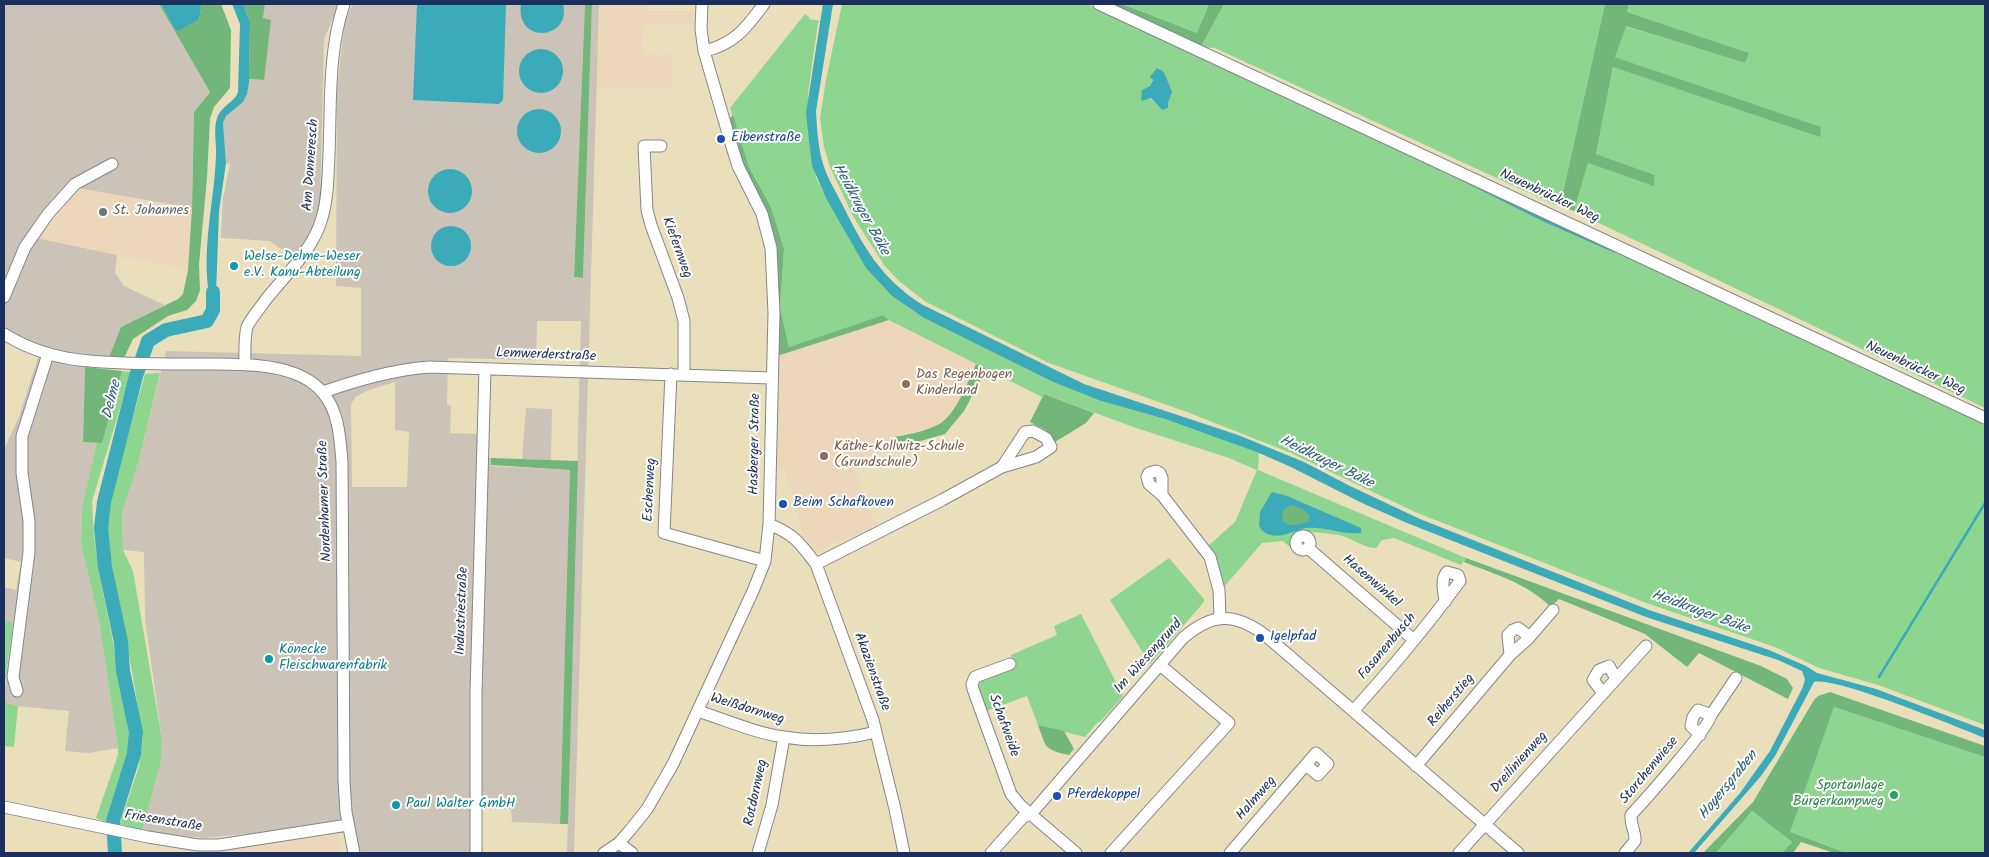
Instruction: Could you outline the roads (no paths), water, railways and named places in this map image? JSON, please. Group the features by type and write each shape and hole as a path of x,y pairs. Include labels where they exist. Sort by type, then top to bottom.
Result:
{"street":[{"name":"Am Donneresch","path":"245,365 245,337 248,326 271,293 303,255 322,219 327,194 333,51 337,25 344,4"},
{"name":"Hasberger Straße","path":"604,853 619,843 647,808 663,784 749,600 764,561 770,524 773,275 770,238 762,214 738,166 704,51 701,29 702,4"},
{"path":"704,51 730,42 741,33 764,4"},
{"name":"Neuenbrücker Weg","path":"1099,4 1985,418"},
{"name":"Kiefernweg","path":"661,146 644,146 645,197 651,225 678,298 684,321 684,375"},
{"path":"4,297 25,247 48,214 75,184 112,164"},
{"name":"Nordenhamer Straße","path":"4,334 48,354 90,361 245,365 278,369 305,378 323,392 336,415 342,462 344,781 348,825 354,853"},
{"path":"17,691 13,677 29,552 29,522 22,473 22,436 48,354"},
{"name":"Lemwerderstraße","path":"323,392 358,380 406,369 429,367 772,378"},
{"name":"Industriestraße","path":"476,853 476,694 485,369"},
{"name":"Eschenweg","path":"671,374 664,533 764,561"},
{"path":"816,564 942,500 1002,467"},
{"path":"1162,495 1210,557 1218,590 1220,618 1240,621 1253,626 1354,710 1518,853"},
{"name":"Akazienstraße","path":"770,524 788,532 816,564 876,732 904,853"},
{"name":"Hasenwinkel","path":"1308,548 1414,640"},
{"name":"Fasanenbusch","path":"1354,710 1445,602"},
{"name":"Reiherstieg","path":"1416,766 1510,655 1527,640 1553,610"},
{"name":"Im Wiesengrund","path":"991,853 1023,817 1031,814 1183,638 1196,627 1220,618"},
{"path":"1510,655 1508,636 1514,630 1518,628 1526,634 1527,640"},
{"name":"Dreilinienweg","path":"1459,853 1646,646"},
{"name":"Schafweide","path":"1010,664 975,677 972,684 1011,794 1031,814"},
{"path":"1112,853 1229,722 1160,665"},
{"path":"1603,693 1593,680 1598,670 1609,666 1616,679"},
{"name":"Storchenwiese","path":"1624,853 1635,841 1635,834 1631,826 1631,815 1711,721 1711,716 1736,678"},
{"name":"Weißdornweg","path":"698,710 743,726 784,737 838,738 876,732"},
{"name":"Storchenwiese","path":"1700,735 1691,726 1693,717 1698,710 1711,716"},
{"name":"Rotdornweg","path":"758,853 772,805 784,737"},
{"name":"Halmweg","path":"1230,853 1306,765"},
{"name":"Friesenstraße","path":"4,807 198,845 219,845 348,825"},
{"path":"1031,814 1076,853"},
{"path":"619,843 632,853"}],"water":[{"path":"161,4 202,4 199,19 178,31 174,28"},
{"path":"232,4 243,4 250,22 249,82 247,94 243,102 226,116 223,123 226,163 219,211 216,294 213,310 207,273 207,253 215,176 216,123 219,114 238,92 240,24"},
{"path":"417,4 506,4 503,100 499,104 413,100"},
{"path":"521,4 563,4 564,16 559,25 552,31 534,32 526,26 521,17"},
{"path":"823,4 833,4 816,111 823,164 849,218 874,260 895,284 923,305 1084,384 1238,435 1304,462 1420,519 1649,610 1769,650 1806,666 1817,673 1876,689 1985,730 1985,738 1870,694 1826,682 1814,682 1775,756 1761,776 1694,853 1688,853 1740,793 1770,751 1803,687 1805,679 1802,671 1778,660 1646,617 1407,523 1259,453 1165,419 1101,401 1053,382 924,318 892,296 866,268 827,200 812,166 806,113"},
{"path":"545,49 557,55 562,62 562,80 557,87 550,92 537,93 529,90 522,83 519,67 522,59 529,52"},
{"path":"1157,68 1164,72 1172,92 1168,108 1162,110 1151,98 1141,101 1142,90 1150,86 1153,80 1150,77"},
{"path":"543,109 555,115 560,122 560,140 555,147 548,152 535,153 527,150 520,143 517,127 520,119 527,112"},
{"path":"454,169 466,175 471,182 471,200 466,207 459,212 446,213 438,210 431,203 428,187 431,179 438,172"},
{"path":"447,226 455,226 462,229 468,235 471,246 468,257 462,263 455,266 447,266 440,263 434,257 431,250 431,242 434,235 440,229"},
{"path":"1272,492 1287,496 1361,528 1361,533 1306,528 1275,536 1267,534 1259,526 1260,512","holes":["1291,505 1302,509 1309,515 1309,521 1292,525 1282,520 1284,509"]}],"waterway":[{"path":"1461,179 1541,219 1614,251"},
{"name":"Delme","path":"115,853 113,821 134,754 136,732 123,671 121,642 105,567 101,528 104,502 136,376 148,341 166,330 207,321 213,310 213,292"},
{"path":"1879,677 1985,503"}],"place":[{"name":"Eibenstraße","path":"721,139"},
{"name":"St. Johannes","path":"103,212"},
{"name":"Welse-Delme-Weser e.V. Kanu-Abteilung","path":"234,266"},
{"name":"Das Regenbogen Kinderland","path":"906,384"},
{"name":"Käthe-Kollwitz-Schule (Grundschule)","path":"824,456"},
{"name":"Beim Schafkoven","path":"783,504"},
{"name":"Igelpfad","path":"1260,638"},
{"name":"Könecke Fleischwarenfabrik","path":"269,659"},
{"name":"Sportanlage Bürgerkampweg","path":"1894,795"},
{"name":"Pferdekoppel","path":"1057,796"},
{"name":"Paul Walter GmbH","path":"396,805"}],"water label":[{"name":"Heidkruger Bäke","path":"860,210"},
{"name":"Heidkruger Bäke","path":"1326,463"},
{"name":"Heidkruger Bäke","path":"1700,613"},
{"name":"Hoyersgraben","path":"1729,786"}]}
